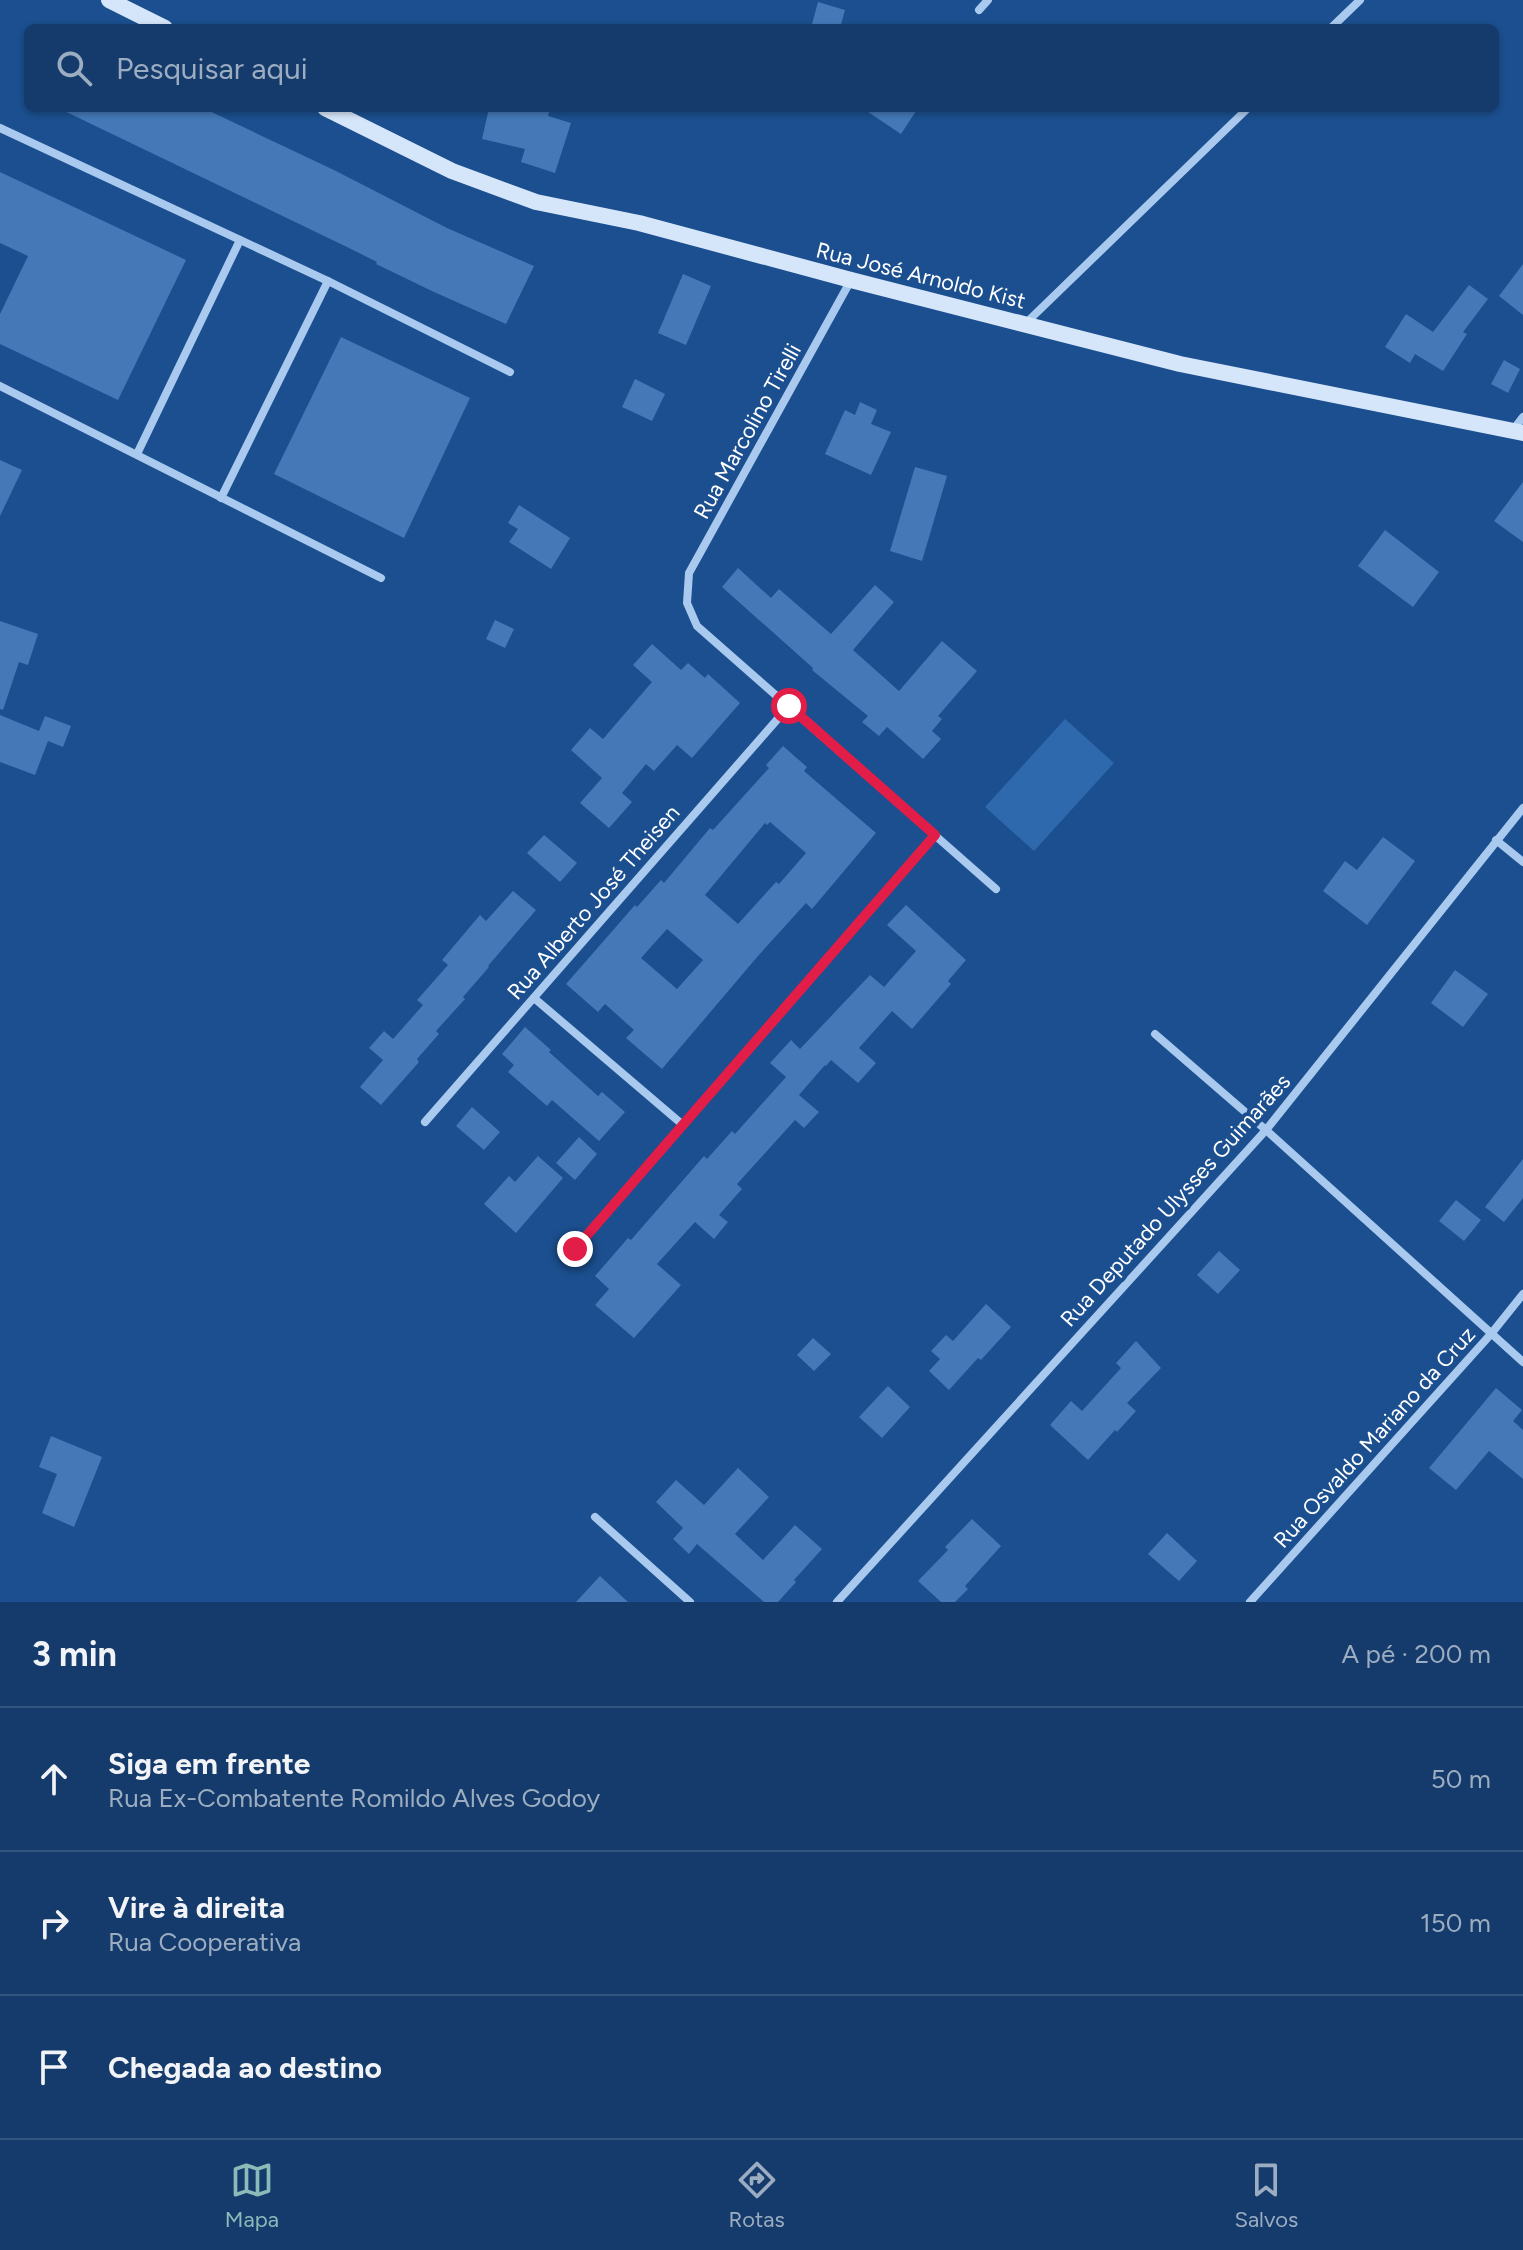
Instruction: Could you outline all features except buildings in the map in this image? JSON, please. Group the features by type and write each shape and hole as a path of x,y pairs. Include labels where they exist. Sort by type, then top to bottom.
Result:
{"street":[{"path":"109,0 157,24"},
{"path":"979,10 988,0"},
{"path":"1335,24 1356,1"},
{"name":"Rua José Arnoldo Kist","path":"333,112 452,171 536,202 639,223 1180,364 1520,427"},
{"path":"1024,324 1244,112"},
{"path":"0,128 328,281 510,372"},
{"path":"137,454 240,240"},
{"name":"Rua Marcolino Tirelli","path":"789,706 697,626 687,603 689,573 851,280"},
{"path":"221,498 328,281"},
{"path":"0,386 381,578"},
{"path":"789,706 996,889"},
{"name":"Rua Alberto José Theisen","path":"425,1122 789,706"},
{"name":"Rua Deputado Ulysses Guimarães","path":"837,1602 1266,1130 1523,808"},
{"path":"575,1249 935,835"},
{"path":"1496,840 1523,862"},
{"path":"534,998 683,1125"},
{"path":"1155,1034 1523,1362"},
{"name":"Rua Osvaldo Mariano da Cruz","path":"1250,1602 1491,1334 1523,1294"},
{"path":"595,1517 690,1602"}],"shaded area":[{"path":"1065,719 1114,763 1034,851 985,807"}],"route":[{"path":"575,1249 935,835 789,706"}]}
